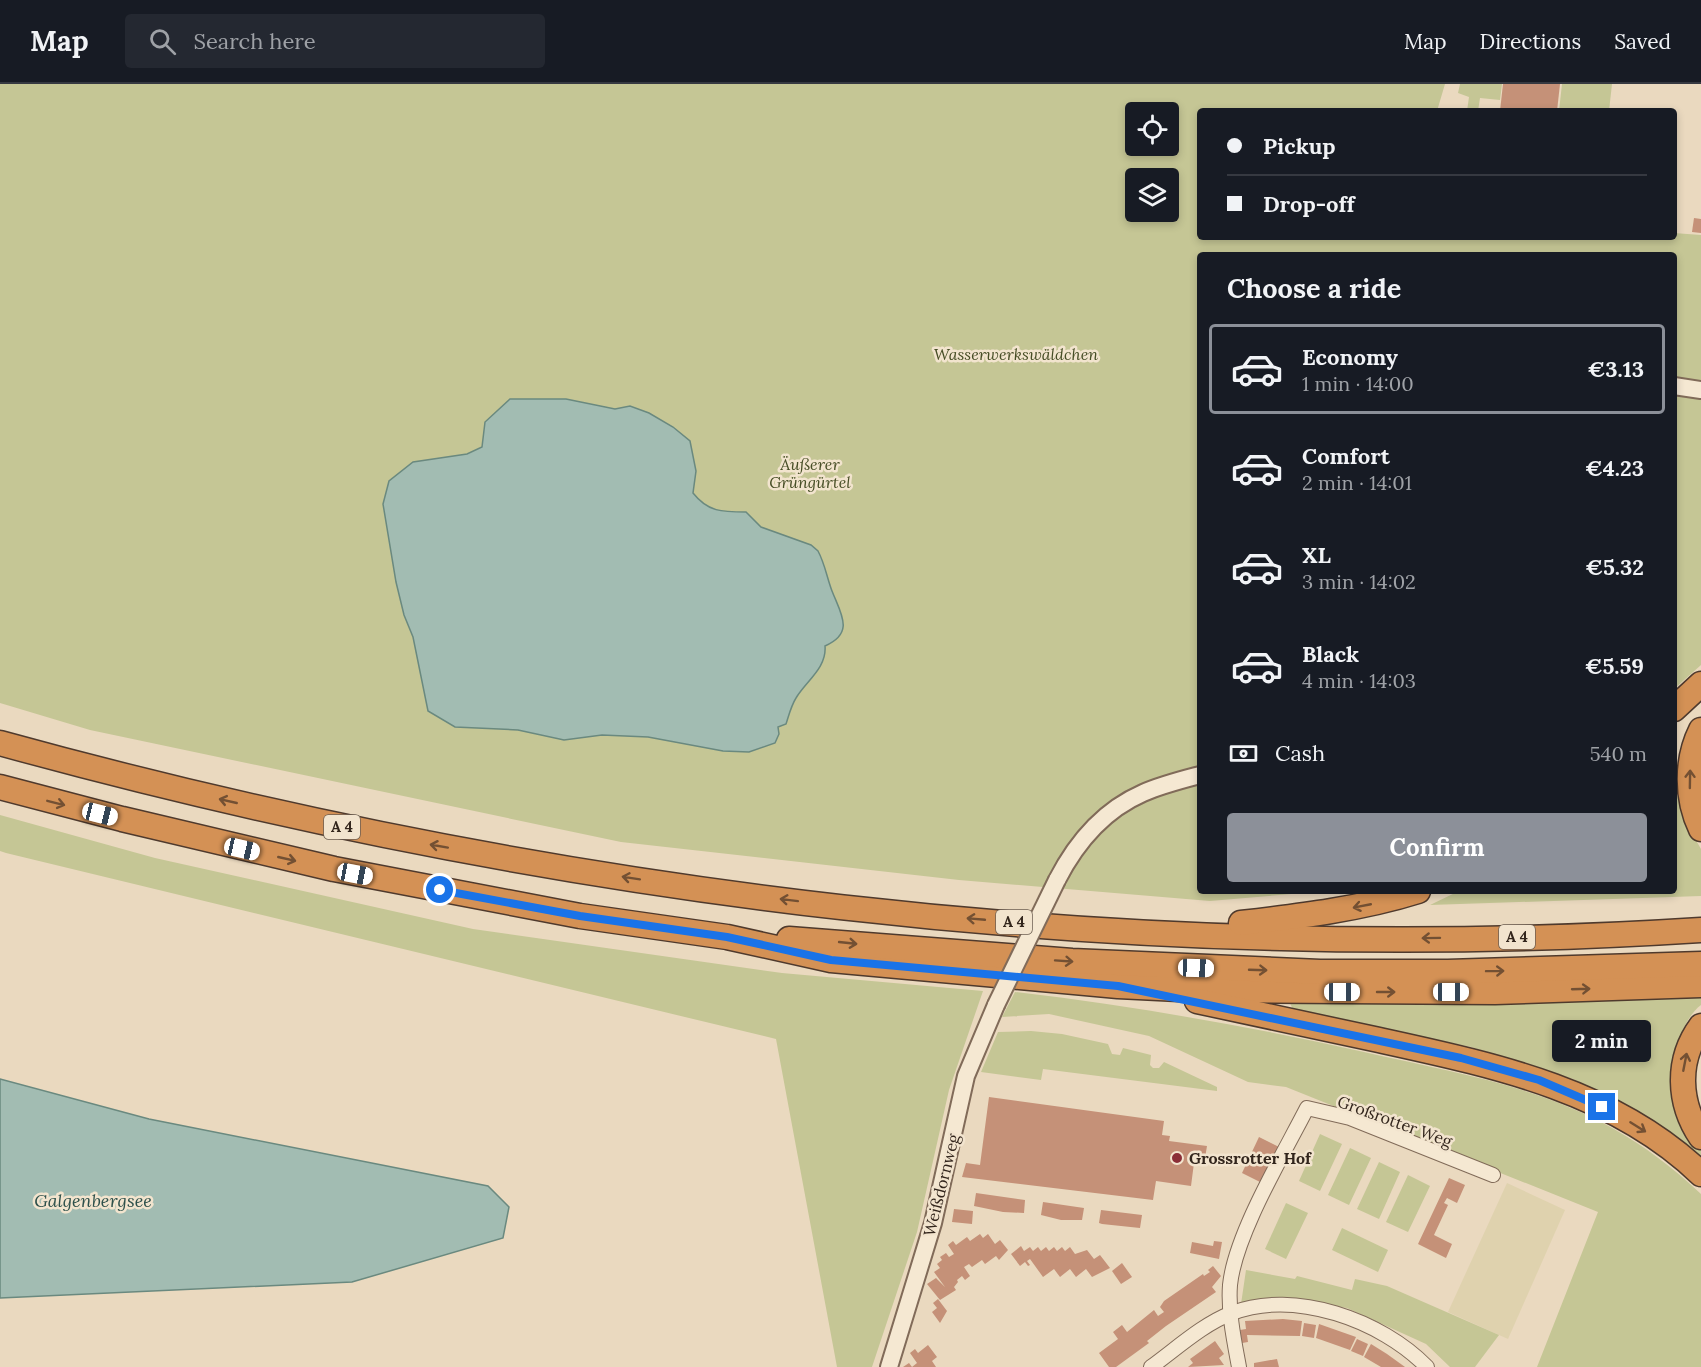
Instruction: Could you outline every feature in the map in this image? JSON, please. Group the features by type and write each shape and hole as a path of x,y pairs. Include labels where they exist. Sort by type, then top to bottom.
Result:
{"highway":[{"path":"1677,706 1701,684"},
{"path":"1701,730 1693,750 1689,786 1701,829"},
{"name":"A 4","path":"0,743 284,814 542,864 797,901 909,913 1165,933 1387,938 1658,933 1701,930"},
{"name":"A 4","path":"0,787 143,825 334,869 580,916 727,937 834,941 1072,961 1264,970 1459,972 1701,964"},
{"path":"1165,933 1337,911 1387,901 1409,894"},
{"path":"1658,933 1701,925"},
{"path":"727,937 831,960 1118,986 1321,992 1495,992 1701,985"},
{"path":"1118,986 1461,1058 1539,1080 1572,1093 1629,1121 1673,1150 1701,1174"},
{"path":"1701,1026 1686,1053 1682,1081 1686,1108 1701,1137"}],"street":[{"path":"1677,386 1701,390"},
{"name":"Weißdornweg","path":"889,1367 933,1223 966,1076 996,1005 1057,880 1083,838 1113,810 1143,793 1197,775"},
{"name":"Großrotter Weg","path":"1239,1367 1230,1314 1230,1284 1239,1245 1306,1108 1350,1118 1493,1175"},
{"path":"1151,1367 1230,1314 1252,1307 1278,1305 1339,1315 1392,1339 1427,1367"}],"shaded area":[{"path":"1507,1183 1565,1210 1508,1339 1448,1312"}],"green space":[{"name":"Äußerer Grüngürtel","path":"0,84 1445,84 1438,108 1197,108 1197,240 1677,240 1677,233 1701,235 1701,665 1677,686 1677,252 1197,252 1197,894 1292,894 1210,901 959,880 621,842 90,730 0,703"},
{"path":"1460,84 1502,84 1500,100 1480,98 1478,108 1467,108 1469,97 1458,93"},
{"path":"1562,84 1612,84 1609,108 1559,108"},
{"path":"1677,795 1685,821 1701,849 1701,896 1430,905 1453,894 1677,894"},
{"path":"0,815 155,858 473,929 782,973 983,991 949,1090 917,1232 872,1367 837,1367 776,1039 6,853 0,851"},
{"path":"1015,992 1147,1010 1234,1025 1458,1073 1543,1097 1584,1113 1623,1134 1662,1161 1701,1194 1701,1367 1537,1367 1598,1212 1286,1087 1248,1082 1149,1036 1049,1014 1002,1017"},
{"path":"1701,995 1701,1005 1684,1028 1678,1044 1674,1061 1672,1096 1680,1123 1701,1148 1701,1159 1616,1101 1573,1079 1471,1047 1293,1010 1290,1003 1451,1003"},
{"path":"1031,1031 1062,1034 1108,1044 1112,1054 1120,1055 1123,1048 1151,1055 1150,1065 1153,1068 1159,1068 1164,1062 1217,1087 1217,1091 1043,1069 1041,1080 981,1072 998,1032"},
{"path":"1320,1134 1342,1144 1320,1191 1299,1181"},
{"path":"1350,1148 1371,1158 1349,1205 1328,1195"},
{"path":"1379,1162 1400,1172 1379,1219 1357,1209"},
{"path":"1408,1175 1430,1186 1408,1232 1386,1222"},
{"path":"1286,1203 1308,1213 1286,1259 1265,1249"},
{"path":"1342,1228 1388,1250 1378,1272 1332,1250"},
{"path":"1246,1270 1295,1279 1297,1276 1352,1290 1355,1279 1387,1286 1499,1335 1475,1367 1450,1367 1426,1344 1347,1308 1282,1298 1241,1304"}],"water":[{"path":"510,399 566,399 615,409 630,406 649,413 673,427 690,441 696,471 693,493 704,504 716,510 746,512 761,527 811,545 818,551 842,615 843,629 834,641 825,646 823,661 796,698 786,724 778,727 779,734 775,743 749,752 723,751 648,737 602,735 564,740 518,730 455,727 428,711 413,637 404,615 396,582 383,504 389,481 413,462 467,454 482,447 485,422"},
{"name":"Galgenbergsee","path":"0,1079 149,1119 488,1186 509,1207 503,1238 352,1282 0,1298"}],"building":[{"path":"1503,84 1560,84 1557,108 1500,108"},
{"path":"1694,218 1701,219 1701,233 1692,232"},
{"path":"989,1097 1164,1121 1162,1135 1170,1136 1169,1141 1207,1146 1204,1164 1194,1163 1191,1186 1156,1181 1153,1200 962,1177 966,1163 980,1165"},
{"path":"1259,1137 1279,1147 1262,1183 1242,1173"},
{"path":"1449,1178 1465,1185 1457,1203 1447,1198 1444,1203 1448,1205 1434,1235 1452,1244 1446,1258 1418,1244"},
{"path":"976,1193 1025,1200 1024,1213 1003,1212 974,1206"},
{"path":"1043,1202 1084,1208 1082,1220 1061,1220 1041,1215"},
{"path":"954,1209 973,1211 972,1224 952,1222"},
{"path":"1101,1210 1142,1215 1140,1228 1099,1223"},
{"path":"980,1234 983,1238 988,1234 995,1244 1000,1240 1008,1250 999,1260 996,1256 985,1264 982,1260 972,1267 969,1264 964,1267 970,1276 965,1280 962,1276 957,1280 954,1287 956,1290 940,1300 927,1284 936,1278 945,1287 934,1272 940,1268 937,1264 942,1260 940,1257 946,1253 949,1257 954,1254 948,1245 953,1241 956,1245 967,1237 970,1241"},
{"path":"1214,1241 1222,1242 1219,1259 1190,1253 1192,1242 1213,1246"},
{"path":"1021,1246 1024,1251 1030,1247 1033,1251 1038,1247 1041,1251 1046,1247 1049,1251 1054,1247 1057,1251 1062,1247 1065,1251 1070,1247 1075,1254 1087,1250 1094,1259 1100,1255 1110,1268 1092,1277 1086,1269 1076,1277 1070,1269 1060,1277 1054,1269 1043,1277 1030,1259 1027,1261 1030,1265 1028,1266 1025,1262 1020,1266 1011,1254"},
{"path":"1122,1263 1132,1277 1121,1284 1112,1271"},
{"path":"1213,1266 1221,1276 1212,1287 1216,1292 1166,1326 1147,1341 1149,1343 1116,1367 1109,1367 1099,1353 1118,1339 1113,1332 1122,1325 1127,1332 1154,1310 1158,1316 1164,1312 1160,1307 1164,1301 1203,1274 1204,1276 1210,1272 1208,1270"},
{"path":"938,1299 947,1311 940,1323 932,1312 937,1308 933,1303"},
{"path":"1283,1319 1302,1321 1300,1336 1247,1335 1248,1342 1242,1343 1240,1330 1246,1329 1245,1321"},
{"path":"1304,1323 1316,1325 1314,1338 1302,1336"},
{"path":"1319,1324 1356,1337 1350,1350 1316,1338"},
{"path":"1357,1339 1368,1344 1363,1356 1351,1351"},
{"path":"1215,1341 1224,1354 1219,1358 1224,1365 1188,1367 1193,1363 1190,1359"},
{"path":"1371,1344 1405,1367 1381,1367 1364,1357"},
{"path":"928,1345 937,1357 932,1361 936,1367 912,1367 917,1363 910,1353 915,1349 918,1353"},
{"path":"1277,1359 1279,1367 1254,1367 1254,1363"}],"place":[{"name":"Grossrotter Hof","path":"1177,1158"}],"route":[{"path":"440,890 580,916 727,937 831,960 1118,986 1461,1058 1539,1080 1602,1107"}],"park label":[{"name":"Wasserwerkswäldchen","path":"1016,354"}]}
